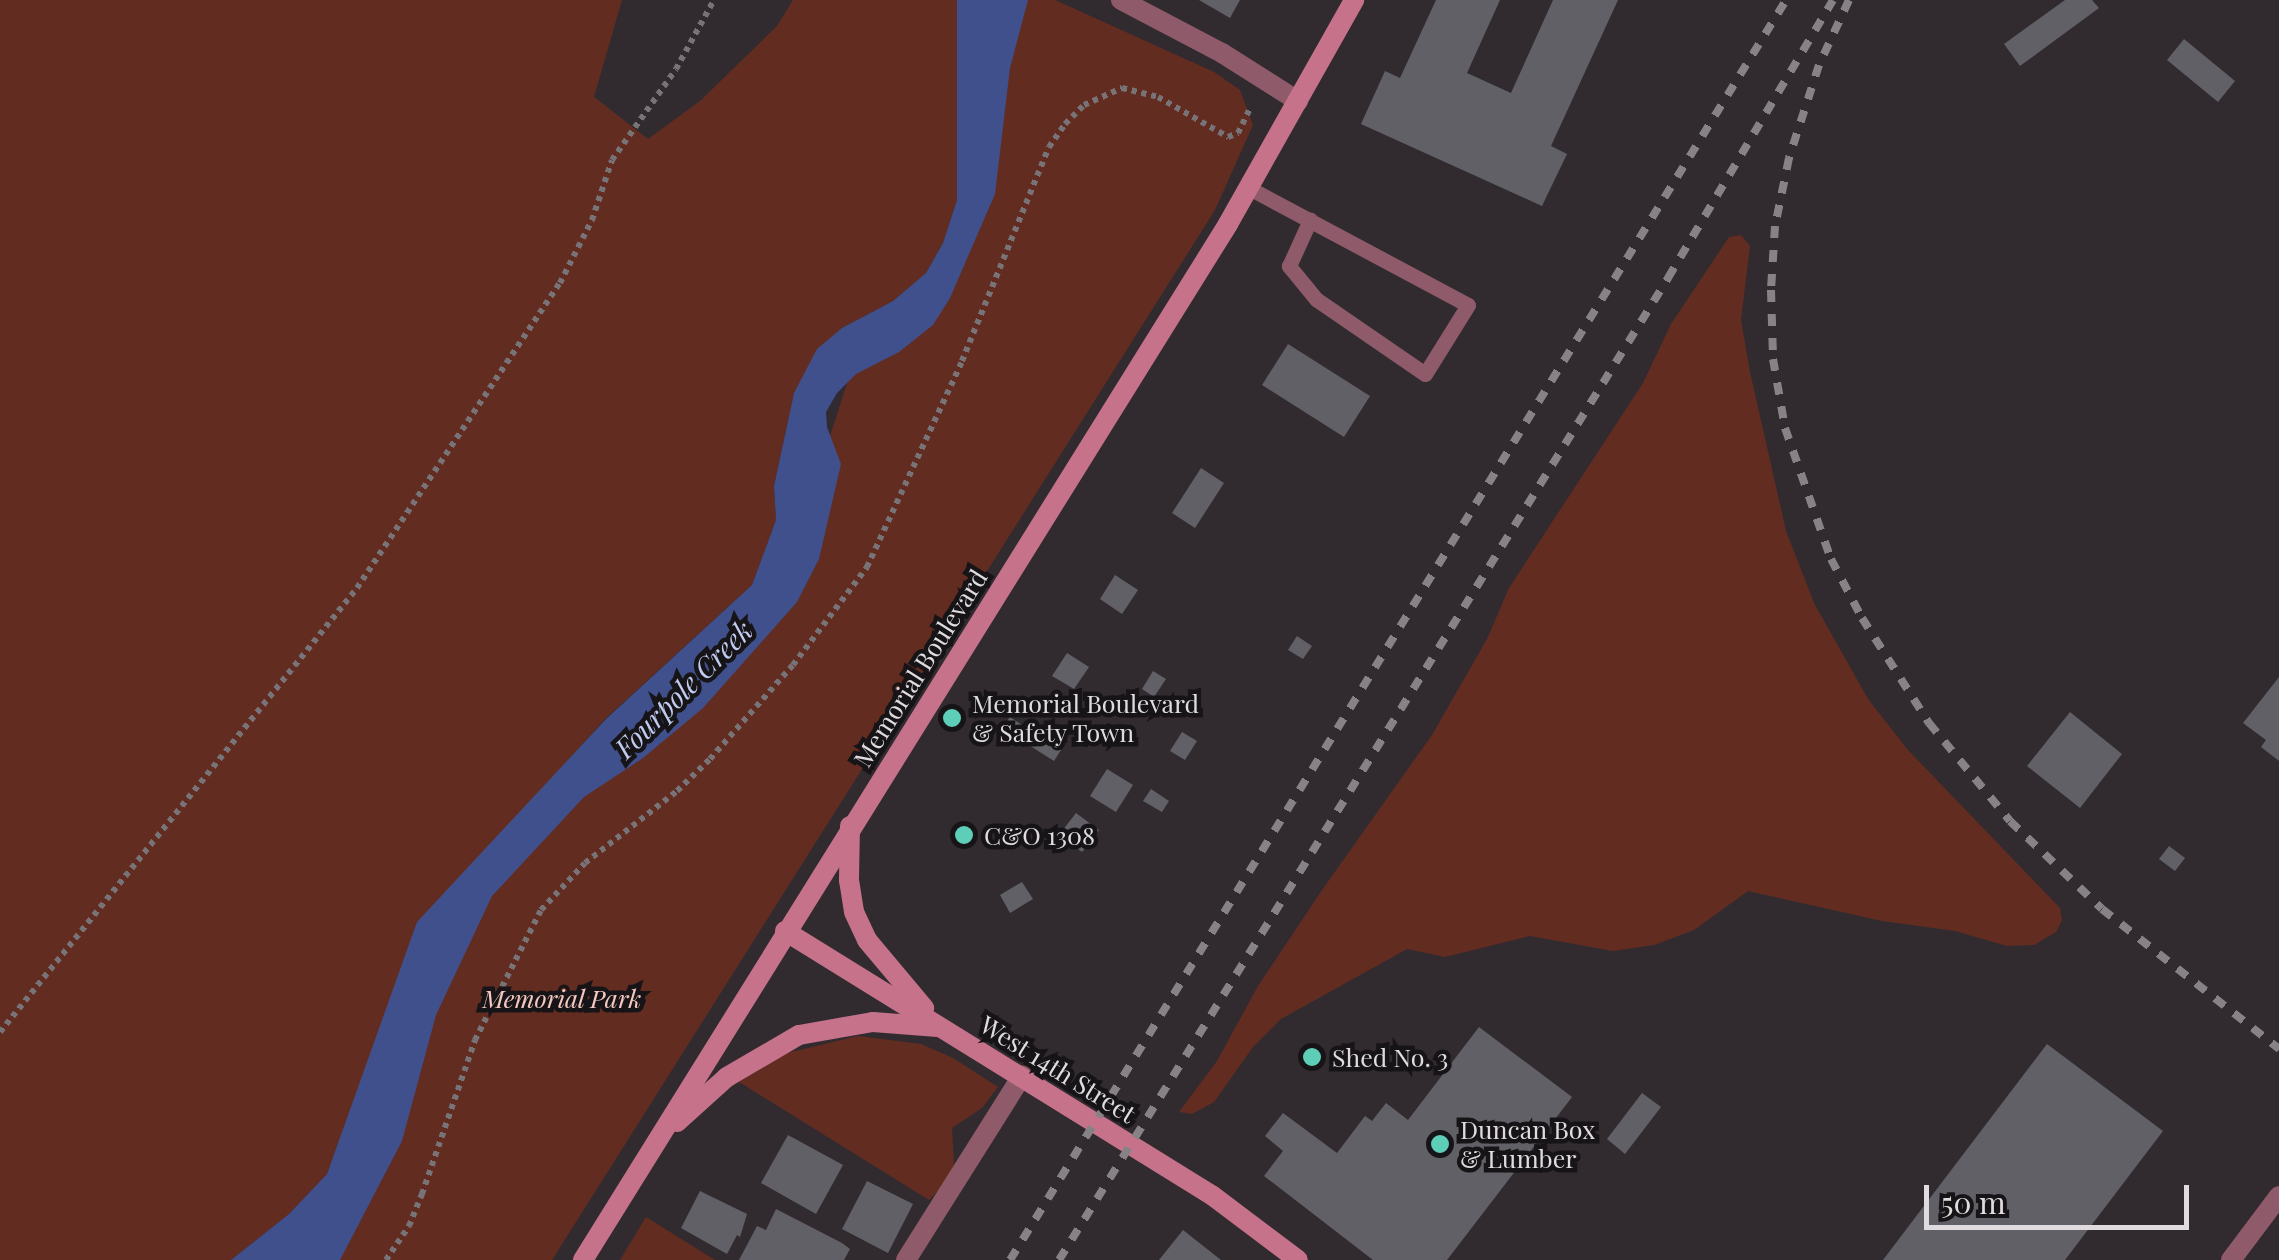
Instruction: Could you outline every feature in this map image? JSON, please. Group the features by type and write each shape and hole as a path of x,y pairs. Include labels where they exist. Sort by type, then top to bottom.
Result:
{"street":[{"path":"1121,0 1222,53 1298,102"},
{"name":"Memorial Boulevard","path":"583,1260 1249,188 1354,0"},
{"path":"850,826 849,880 866,940 943,1028"},
{"name":"West 14th Street","path":"785,932 1213,1196 1298,1260"},
{"path":"660,1136 727,1077 798,1035 873,1022 943,1028"},
{"path":"906,1260 1022,1076"},
{"path":"2231,1260 2279,1196"}],"lane":[{"path":"1249,188 1310,220 1468,305 1425,374 1316,299 1289,266 1310,220"}],"path":[{"path":"0,1032 357,588 560,283 592,220 612,160 676,69 714,0"},
{"path":"386,1260 409,1226 422,1194 475,1040 541,910 585,863 678,791 710,759 793,665 867,566 962,361 1049,147 1065,124 1084,105 1122,88 1158,97 1228,137 1238,133 1250,108"}],"green space":[{"path":"0,0 622,0 594,97 648,139 700,101 777,26 793,0 957,0 957,200 943,243 926,273 893,301 842,328 794,393 774,486 776,520 752,585 605,719 505,831 389,1003 327,1174 289,1214 231,1260 0,1260"},
{"name":"Memorial Park","path":"1001,0 1055,0 1214,72 1240,90 1253,125 1215,210 552,1260 296,1260 416,1012 544,813 665,724 811,495 851,371 945,288"},
{"path":"1741,235 1750,246 1741,320 1750,372 1786,531 1814,603 1868,699 1908,750 2060,908 2062,920 2056,932 2034,945 2007,946 1955,931 1882,921 1748,891 1694,930 1654,945 1613,951 1530,936 1445,957 1407,949 1281,1019 1253,1047 1214,1102 1192,1114 1179,1112 1217,1061 1258,986 1322,890 1432,735 1487,639 1509,588 1643,383 1671,324 1729,237"},
{"path":"858,1036 921,1044 953,1058 998,1087 982,1108 952,1128 954,1164 947,1182 929,1200 739,1082 787,1053"},
{"path":"646,1217 715,1260 620,1260"}],"water":[{"name":"Fourpole Creek","path":"957,0 1028,0 1010,68 995,194 950,298 933,325 899,352 856,374 837,393 826,412 827,427 841,464 819,559 797,602 703,708 643,758 584,797 492,896 436,1015 402,1141 340,1260 231,1260 289,1214 327,1174 417,922 606,719 752,585 776,520 774,486 794,393 817,349 842,328 893,301 926,273 943,243 957,200"}],"building":[{"path":"1199,0 1240,0 1230,18"},
{"path":"1436,0 1500,0 1467,73 1511,93 1553,0 1618,0 1551,146 1567,154 1542,206 1361,124 1385,71 1400,78"},
{"path":"2065,0 2092,0 2099,8 2020,66 2004,44"},
{"path":"2184,39 2235,81 2218,102 2167,60"},
{"path":"1288,344 1370,396 1344,437 1262,385"},
{"path":"1201,468 1224,483 1195,528 1172,513"},
{"path":"1115,575 1138,590 1122,614 1100,599"},
{"path":"1297,636 1312,646 1303,659 1288,650"},
{"path":"1067,653 1089,667 1074,689 1052,676"},
{"path":"1153,671 1166,679 1154,697 1142,689"},
{"path":"2279,677 2279,761 2261,747 2266,740 2243,723"},
{"path":"2070,712 2122,754 2080,808 2027,766"},
{"path":"1010,717 1061,750 1054,761 1002,728"},
{"path":"1182,732 1197,741 1185,760 1170,751"},
{"path":"1107,769 1133,785 1116,812 1090,796"},
{"path":"1151,789 1169,801 1162,812 1143,801"},
{"path":"1076,813 1099,830 1082,852 1059,835"},
{"path":"2169,846 2185,858 2175,871 2159,859"},
{"path":"1022,882 1033,899 1010,913 1000,895"},
{"name":"Duncan Box & Lumber","path":"1479,1027 1572,1097 1447,1260 1373,1260 1264,1176 1283,1151 1265,1136 1283,1113 1337,1153 1365,1116 1372,1121 1386,1103 1408,1120"},
{"path":"2047,1044 2163,1131 2065,1260 1883,1260"},
{"path":"1642,1093 1661,1107 1625,1154 1607,1139"},
{"path":"788,1135 843,1165 816,1214 761,1183"},
{"path":"867,1181 913,1204 888,1253 842,1229"},
{"path":"700,1191 747,1214 740,1237 737,1235 727,1254 681,1228"},
{"path":"776,1209 850,1249 844,1260 739,1260 757,1226 766,1230"},
{"path":"1183,1230 1221,1260 1159,1260"}],"railway":[{"path":"1010,1260 1786,0"},
{"path":"1059,1260 1668,278 1833,0"},
{"path":"1849,0 1819,65 1789,158 1775,226 1771,290 1773,359 1785,428 1831,559 1862,618 1929,723 2010,821 2102,909 2279,1049"}],"place":[{"name":"Memorial Boulevard & Safety Town","path":"952,718"},
{"name":"C&O 1308","path":"964,835"},
{"name":"Shed No. 3","path":"1312,1057"},
{"name":"Duncan Box & Lumber","path":"1440,1144"}]}
